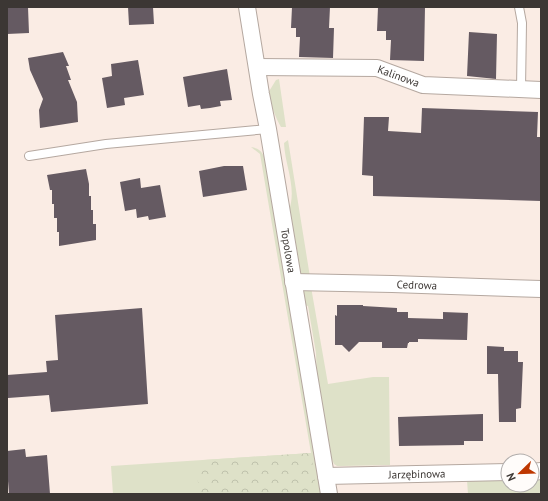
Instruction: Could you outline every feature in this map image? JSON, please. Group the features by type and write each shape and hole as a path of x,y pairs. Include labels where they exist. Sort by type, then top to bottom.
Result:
{"street":[{"name":"Topolowa","path":"247,7 329,494"},
{"name":"Kalinowa","path":"257,67 377,68 423,85 541,90"},
{"name":"Cedrowa","path":"293,282 541,289"},
{"name":"Jarzębinowa","path":"326,476 500,472"}],"lane":[{"path":"519,7 522,23 521,89"},
{"path":"29,156 106,144 268,129"}],"green space":[{"path":"279,79 286,127 281,127 273,110 268,93 276,80"},
{"path":"288,140 310,277 300,277 288,213 292,195 284,143"},
{"path":"251,147 262,152 264,156 321,494 113,494 111,466 311,453 260,154"},
{"path":"301,287 311,287 328,384 373,377 389,377 390,465 337,466 334,464 329,452 317,382 316,353 308,306 304,305"},
{"path":"311,453 317,494 200,494 197,476 204,466 204,460"},
{"path":"500,479 500,493 540,493 541,479 541,494 468,494 467,480"}],"building":[{"path":"7,7 28,7 29,33 7,34"},
{"path":"128,7 153,7 154,24 129,25"},
{"path":"292,7 330,7 329,28 334,28 333,58 299,57 300,37 296,37 296,28 291,28"},
{"path":"378,7 425,7 424,61 390,60 391,40 386,40 386,31 377,31"},
{"path":"469,32 497,34 496,79 467,76"},
{"path":"63,52 69,66 66,66 71,80 68,80 77,102 78,122 40,128 39,110 43,99 30,70 28,58"},
{"path":"138,60 144,95 124,98 125,105 107,108 102,78 112,76 111,64"},
{"path":"227,69 232,100 220,101 221,106 210,108 201,109 200,105 188,107 183,77"},
{"path":"422,108 538,112 537,137 541,137 541,201 373,196 373,176 362,175 364,117 389,117 388,131 421,133"},
{"path":"224,166 243,166 247,190 203,197 199,171"},
{"path":"86,169 89,184 89,196 91,196 91,210 93,210 93,224 96,224 96,240 59,246 57,218 54,218 52,190 50,190 47,175"},
{"path":"140,178 141,188 160,185 166,217 149,220 148,216 137,218 136,209 125,211 120,182"},
{"path":"337,305 363,305 397,308 397,312 408,312 408,318 443,319 443,312 468,313 467,340 418,339 418,342 409,342 407,348 382,348 382,342 359,342 349,352 342,345 335,345 335,315 337,316"},
{"path":"142,308 148,404 51,412 49,395 8,398 7,375 47,372 46,361 58,360 55,315"},
{"path":"487,346 504,347 504,351 518,351 518,362 523,362 521,408 516,409 516,422 499,422 498,374 487,374"},
{"path":"483,414 483,441 464,441 464,445 399,446 398,417"},
{"path":"25,449 26,457 47,455 50,494 9,494 7,451"}]}
